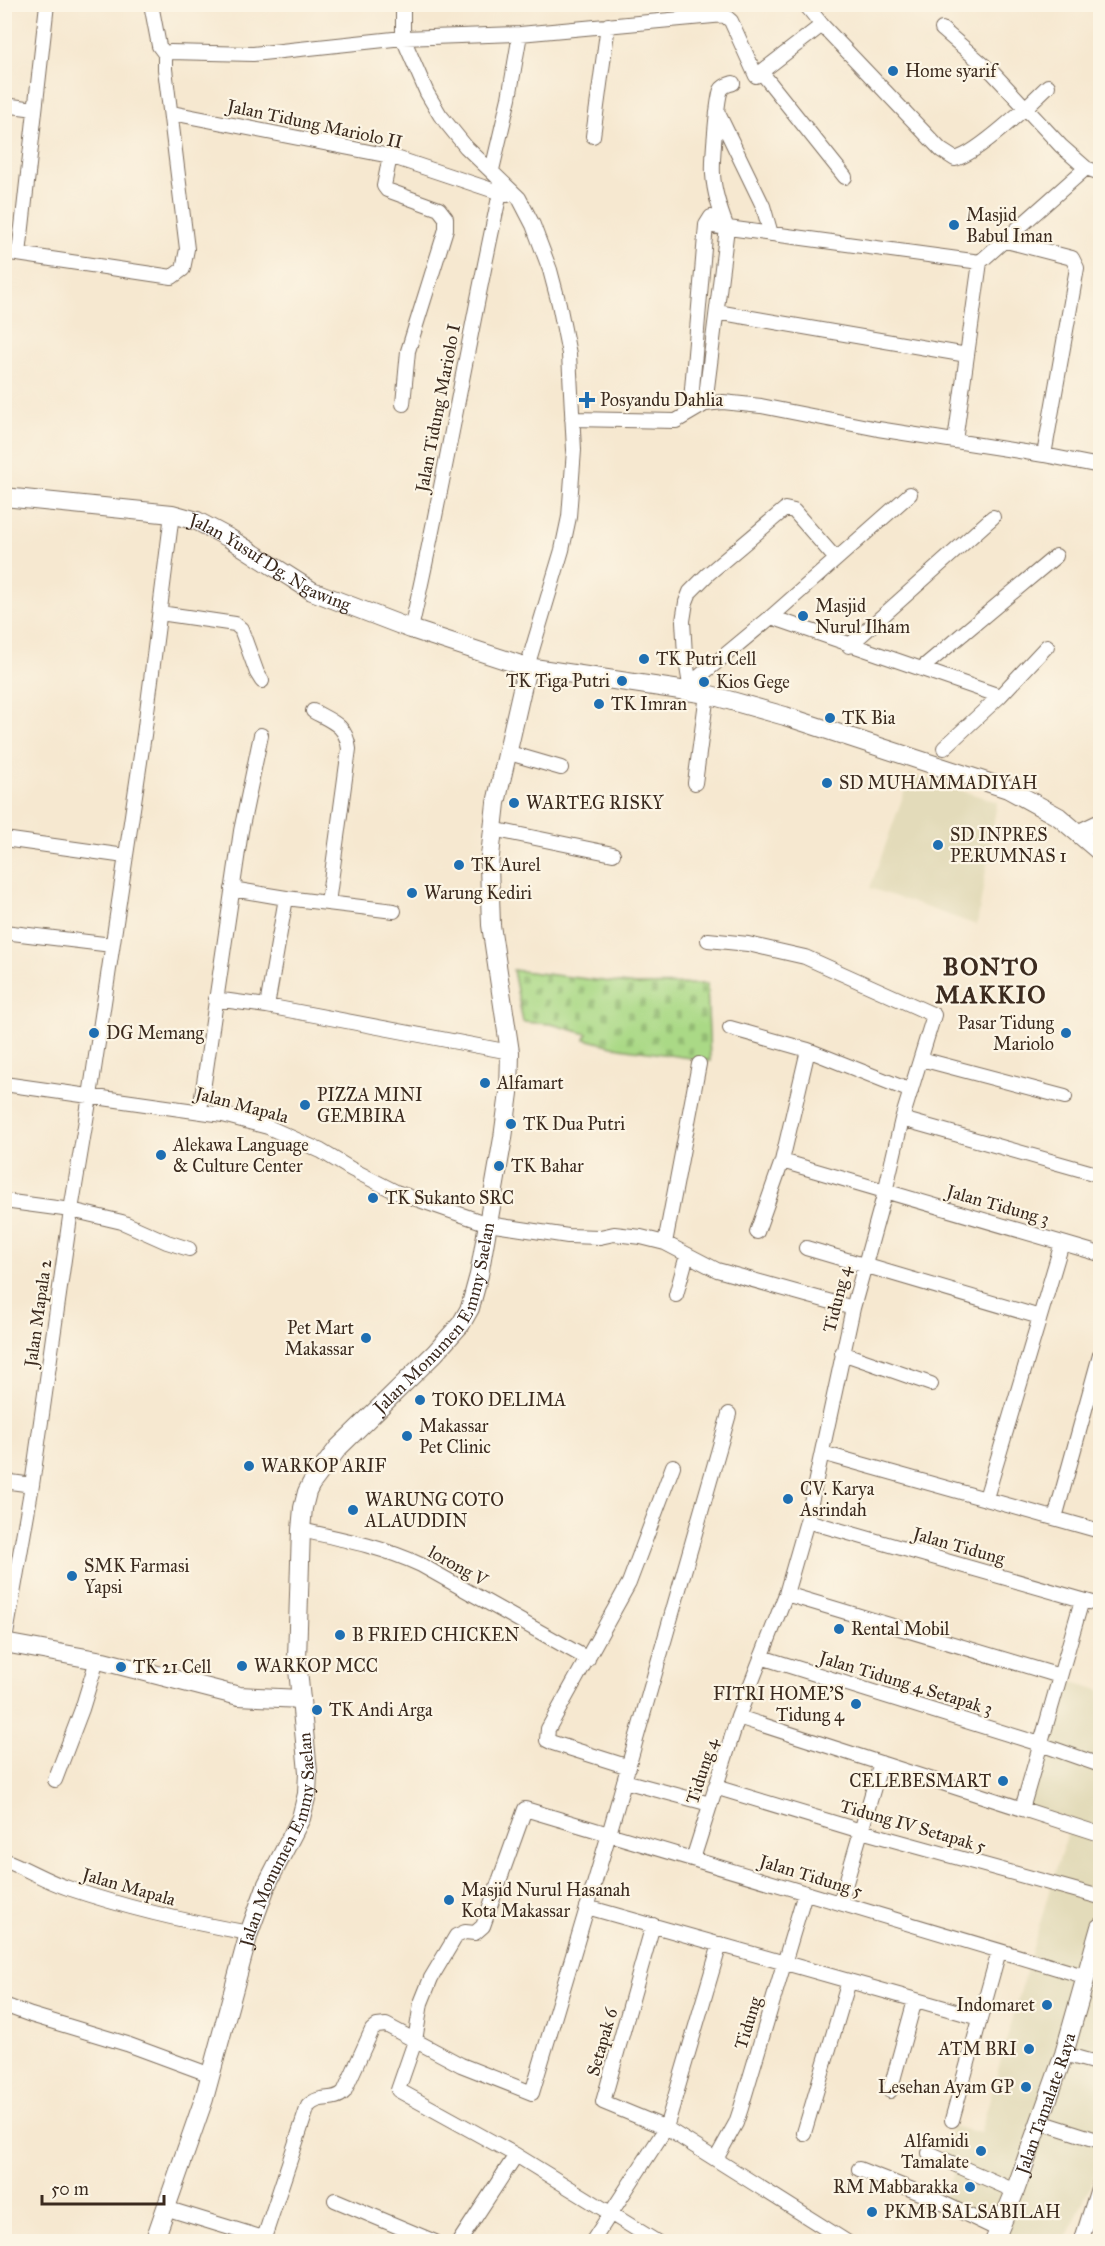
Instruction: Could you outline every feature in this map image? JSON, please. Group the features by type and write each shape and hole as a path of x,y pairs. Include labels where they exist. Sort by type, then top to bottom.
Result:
{"street":[{"path":"47,4 35,109 12,253 172,277 183,269 187,249 165,54 159,46 151,4"},
{"path":"403,4 403,38 422,83 440,115 459,139 519,198 533,225 550,270 569,354 573,419 569,517 562,550 527,667 687,687 785,716 989,782 1059,817 1101,852"},
{"path":"805,4 822,26 950,157 955,159 963,157 1025,108 1048,86"},
{"path":"165,54 176,51 254,54 403,38 520,34 728,16 759,74 845,177"},
{"path":"593,136 608,25"},
{"path":"759,74 822,26"},
{"path":"942,29 993,73 1086,168 1101,173"},
{"path":"492,170 509,98 520,34"},
{"path":"705,404 727,228 718,205 713,172 718,112 720,92 724,86 733,83"},
{"path":"4,105 35,109"},
{"path":"718,112 763,206 771,234"},
{"name":"Jalan Tidung Mariolo II","path":"172,113 390,156 519,198"},
{"path":"390,156 384,186 387,190 439,209 446,218 446,229 408,351 403,404"},
{"path":"955,441 980,262 1086,168"},
{"name":"Jalan Tidung Mariolo I","path":"411,629 433,532 464,364 500,193"},
{"path":"690,412 706,225 718,205"},
{"path":"706,225 980,262"},
{"path":"1006,241 1072,258 1077,268 1044,455"},
{"path":"717,312 967,355"},
{"path":"573,419 676,421 705,404 723,402 761,406 878,429 1101,466"},
{"path":"687,687 771,617 910,494"},
{"name":"Jalan Yusuf Dg. Ngawing","path":"4,497 172,514 197,521 229,538 312,591 411,629 527,667"},
{"path":"687,687 684,638 686,602 694,587 724,560 785,509 794,511 836,559"},
{"name":"Jalan Mapala 2","path":"5,1644 32,1485 71,1210 90,1096 160,613 172,514"},
{"path":"849,646 993,517"},
{"path":"922,668 1056,556"},
{"path":"160,613 235,624 241,629 262,681"},
{"path":"771,617 849,646 922,668 1000,696"},
{"path":"944,748 1000,696 1047,646"},
{"name":"Jalan Monumen Emmy Saelan","path":"154,2241 204,2099 249,1933 267,1884 305,1807 308,1772 297,1659 301,1530 307,1492 338,1448 435,1353 461,1324 470,1308 479,1275 509,1093 510,1052 488,899 492,830 506,752 527,667"},
{"path":"695,783 707,694"},
{"path":"313,711 342,728 348,736 349,749 328,903"},
{"path":"200,1110 241,831 261,735"},
{"path":"506,752 561,768"},
{"path":"1077,832 1101,821"},
{"path":"492,830 614,854"},
{"path":"4,839 125,856"},
{"path":"232,890 394,911"},
{"path":"267,1005 286,898"},
{"path":"4,932 112,945"},
{"name":"Tidung 4","path":"693,1859 738,1717 786,1594 807,1521 853,1308 885,1192 902,1119 934,1015 805,957 748,944 708,940"},
{"path":"215,999 267,1005 510,1052"},
{"path":"730,1028 808,1050 911,1091"},
{"path":"757,1232 782,1161 808,1050"},
{"path":"921,1059 1065,1097"},
{"path":"665,1243 699,1064"},
{"name":"Jalan Mapala","path":"4,1084 200,1110 268,1127 321,1151 396,1192 488,1224 583,1237 628,1235 665,1243 723,1272 853,1308"},
{"path":"902,1119 1101,1175"},
{"name":"Jalan Tidung 3","path":"782,1161 1101,1254"},
{"path":"4,1201 71,1210 122,1222 189,1249"},
{"path":"986,1498 1062,1243"},
{"path":"806,1248 1040,1317"},
{"path":"676,1296 687,1255"},
{"path":"842,1353 931,1384"},
{"path":"1055,1518 1101,1355"},
{"path":"165,2208 260,2239 265,2235 308,2106 318,2098 335,2098 344,2092 372,2031 377,2026 386,2025 462,2065 532,2092 609,1834 729,1414"},
{"path":"822,1453 1101,1531"},
{"path":"628,1767 553,1743 548,1740 548,1730 629,1583 673,1466"},
{"path":"4,1481 32,1485"},
{"name":"Jalan Tidung","path":"807,1521 1100,1604"},
{"name":"lorong V","path":"301,1530 377,1547 399,1555 421,1565 588,1659"},
{"path":"786,1594 1060,1676"},
{"path":"1022,1809 1082,1600"},
{"path":"5,1644 97,1660 239,1696 302,1699"},
{"name":"Jalan Tidung 4 Setapak 3","path":"761,1657 1041,1744 1101,1765"},
{"path":"55,1780 97,1660"},
{"path":"738,1717 1101,1834"},
{"path":"840,1903 881,1763"},
{"path":"624,1781 710,1804"},
{"name":"Tidung IV Setapak 5","path":"715,1787 861,1831 1101,1897"},
{"name":"Jalan Tidung 5","path":"415,2041 421,2003 431,1978 456,1936 465,1932 475,1933 483,1926 525,1809 1087,1977"},
{"name":"Jalan Mapala","path":"4,1860 65,1887 119,1904 176,1919 249,1933"},
{"name":"Tidung","path":"716,2160 736,2123 741,2108 805,1893"},
{"path":"587,1907 980,2018"},
{"name":"Setapak 6","path":"653,1925 603,2102 666,2128"},
{"name":"Jalan Tamalate Raya","path":"997,2236 1016,2191 1064,2054 1101,1927"},
{"path":"592,2241 666,2128 720,1944"},
{"path":"952,2120 999,1951"},
{"path":"804,2133 849,1981"},
{"path":"890,2091 915,2000"},
{"path":"4,2005 127,2044 211,2074"},
{"path":"415,2041 398,2090 516,2156 657,2241"},
{"path":"1064,2054 1101,2064"},
{"path":"1040,2122 1101,2140"},
{"path":"666,2128 847,2241"},
{"path":"929,2153 1016,2191"},
{"path":"459,2241 516,2156"},
{"path":"859,2169 928,2196 997,2236"},
{"path":"1081,2241 1101,2182"},
{"path":"335,2200 435,2241"}],"shaded area":[{"name":"SD INPRES PERUMNAS 1","path":"911,774 997,802 977,925 870,888"},
{"path":"1062,1679 1100,1690 1100,2165 1065,2241 1026,2242 941,2205 954,2170 936,2163 952,2126 980,2133 1050,1888 1072,1820 1024,1806"}],"green space":[{"path":"513,970 636,985 707,984 710,1061 620,1048 585,1039 587,1034 551,1024 523,1022"}],"place":[{"name":"Home syarif","path":"893,71"},
{"name":"Masjid Babul Iman","path":"954,225"},
{"name":"Posyandu Dahlia","path":"587,400"},
{"name":"Masjid Nurul Ilham","path":"803,616"},
{"name":"TK Putri Cell","path":"644,659"},
{"name":"TK Tiga Putri","path":"622,681"},
{"name":"Kios Gege","path":"704,682"},
{"name":"TK Imran","path":"599,704"},
{"name":"TK Bia","path":"830,718"},
{"name":"SD MUHAMMADIYAH","path":"827,783"},
{"name":"WARTEG RISKY","path":"514,803"},
{"name":"SD INPRES PERUMNAS 1","path":"938,845"},
{"name":"TK Aurel","path":"459,865"},
{"name":"Warung Kediri","path":"412,893"},
{"name":"DG Memang","path":"94,1033"},
{"name":"Pasar Tidung Mariolo","path":"1066,1033"},
{"name":"Alfamart","path":"485,1083"},
{"name":"PIZZA MINI GEMBIRA","path":"305,1105"},
{"name":"TK Dua Putri","path":"511,1124"},
{"name":"Alekawa Language & Culture Center","path":"161,1155"},
{"name":"TK Bahar","path":"499,1166"},
{"name":"TK Sukanto SRC","path":"373,1198"},
{"name":"Pet Mart Makassar","path":"366,1338"},
{"name":"TOKO DELIMA","path":"420,1400"},
{"name":"Makassar Pet Clinic","path":"407,1436"},
{"name":"WARKOP ARIF","path":"249,1466"},
{"name":"CV. Karya Asrindah","path":"788,1499"},
{"name":"WARUNG COTO ALAUDDIN","path":"353,1510"},
{"name":"SMK Farmasi Yapsi","path":"72,1576"},
{"name":"Rental Mobil","path":"839,1629"},
{"name":"B FRIED CHICKEN","path":"340,1635"},
{"name":"WARKOP MCC","path":"242,1666"},
{"name":"TK 21 Cell","path":"121,1667"},
{"name":"FITRI HOME'S Tidung 4","path":"856,1704"},
{"name":"TK Andi Arga","path":"317,1710"},
{"name":"CELEBESMART","path":"1003,1781"},
{"name":"Masjid Nurul Hasanah Kota Makassar","path":"449,1900"},
{"name":"Indomaret","path":"1047,2005"},
{"name":"ATM BRI","path":"1029,2049"},
{"name":"Lesehan Ayam GP","path":"1026,2087"},
{"name":"Alfamidi Tamalate","path":"981,2151"},
{"name":"RM Mabbarakka","path":"970,2187"},
{"name":"PKMB SALSABILAH","path":"872,2212"}],"district":[{"name":"BONTO MAKKIO","path":"991,981"}]}
